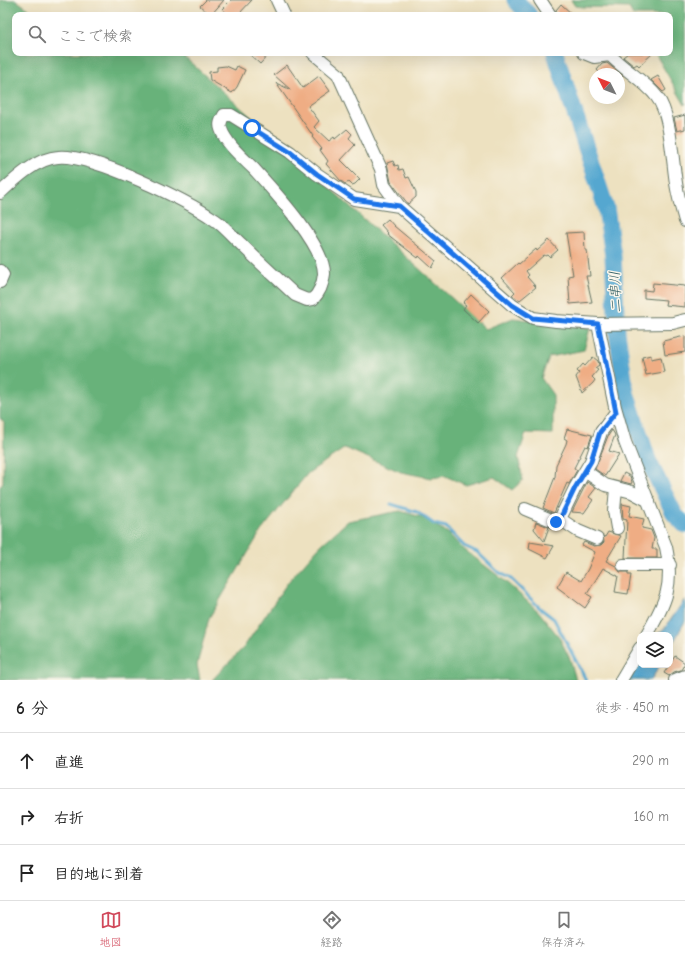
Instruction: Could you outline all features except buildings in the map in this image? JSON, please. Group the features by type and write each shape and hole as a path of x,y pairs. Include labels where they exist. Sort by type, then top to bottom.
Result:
{"street":[{"path":"277,0 283,12"},
{"path":"540,0 548,12"},
{"path":"317,56 338,74 381,169 384,185 399,206 512,305 533,318 598,324 674,323 685,320"},
{"path":"592,56 602,56"},
{"path":"611,56 658,98 666,116 677,188 685,221"},
{"path":"0,193 9,184 40,162 58,156 73,158 115,171 161,190 216,221 295,295 307,300 314,299 321,286 324,273 311,240 286,205 237,153 221,129 220,120 224,115 231,115 290,152 317,174 354,199 399,206"},
{"path":"0,271 3,275 0,282"},
{"path":"598,324 616,412 625,442 666,547 670,565 670,585 662,609 649,632"},
{"path":"525,509 556,522 560,519 575,488 591,461 600,432 616,412"},
{"path":"585,471 605,485 632,492 649,502"},
{"path":"616,488 614,511 617,528"},
{"path":"560,519 578,531 597,539"},
{"path":"623,565 670,565"},
{"path":"626,678 637,654"},
{"path":"675,680 685,676"}],"green space":[{"path":"0,0 16,0 33,12 12,12 12,56 183,56 486,329 513,318 590,328 584,350 549,357 541,378 553,395 553,434 526,433 518,457 523,480 512,490 494,477 466,485 445,476 431,478 401,472 345,448 308,473 261,531 209,618 197,665 200,680 0,680 0,487 3,482 4,423 0,418"},
{"path":"571,0 685,0 685,105 657,56 673,56 673,12 631,12 629,8 575,6"},
{"path":"400,511 421,517 448,533 461,547 506,582 539,612 559,637 570,659 576,680 212,680 244,647 288,582 320,546 348,521"}],"water":[{"path":"685,599 685,621 673,643 673,632 660,632 665,628"},
{"path":"637,664 637,668 658,668 651,680 628,680"}],"waterway":[{"name":"二串川","path":"515,0 526,12"},
{"name":"二串川","path":"556,56 606,208 613,256 617,332 626,393 648,460 675,515 685,525"},
{"path":"391,504 417,512 434,524 446,527 464,546 477,552 497,571 511,579 541,609 554,619 586,680"}],"route":[{"path":"252,128 290,152 317,174 354,199 399,206 512,305 533,318 598,324 616,412 600,432 591,461 575,488 560,519 556,522"}]}
